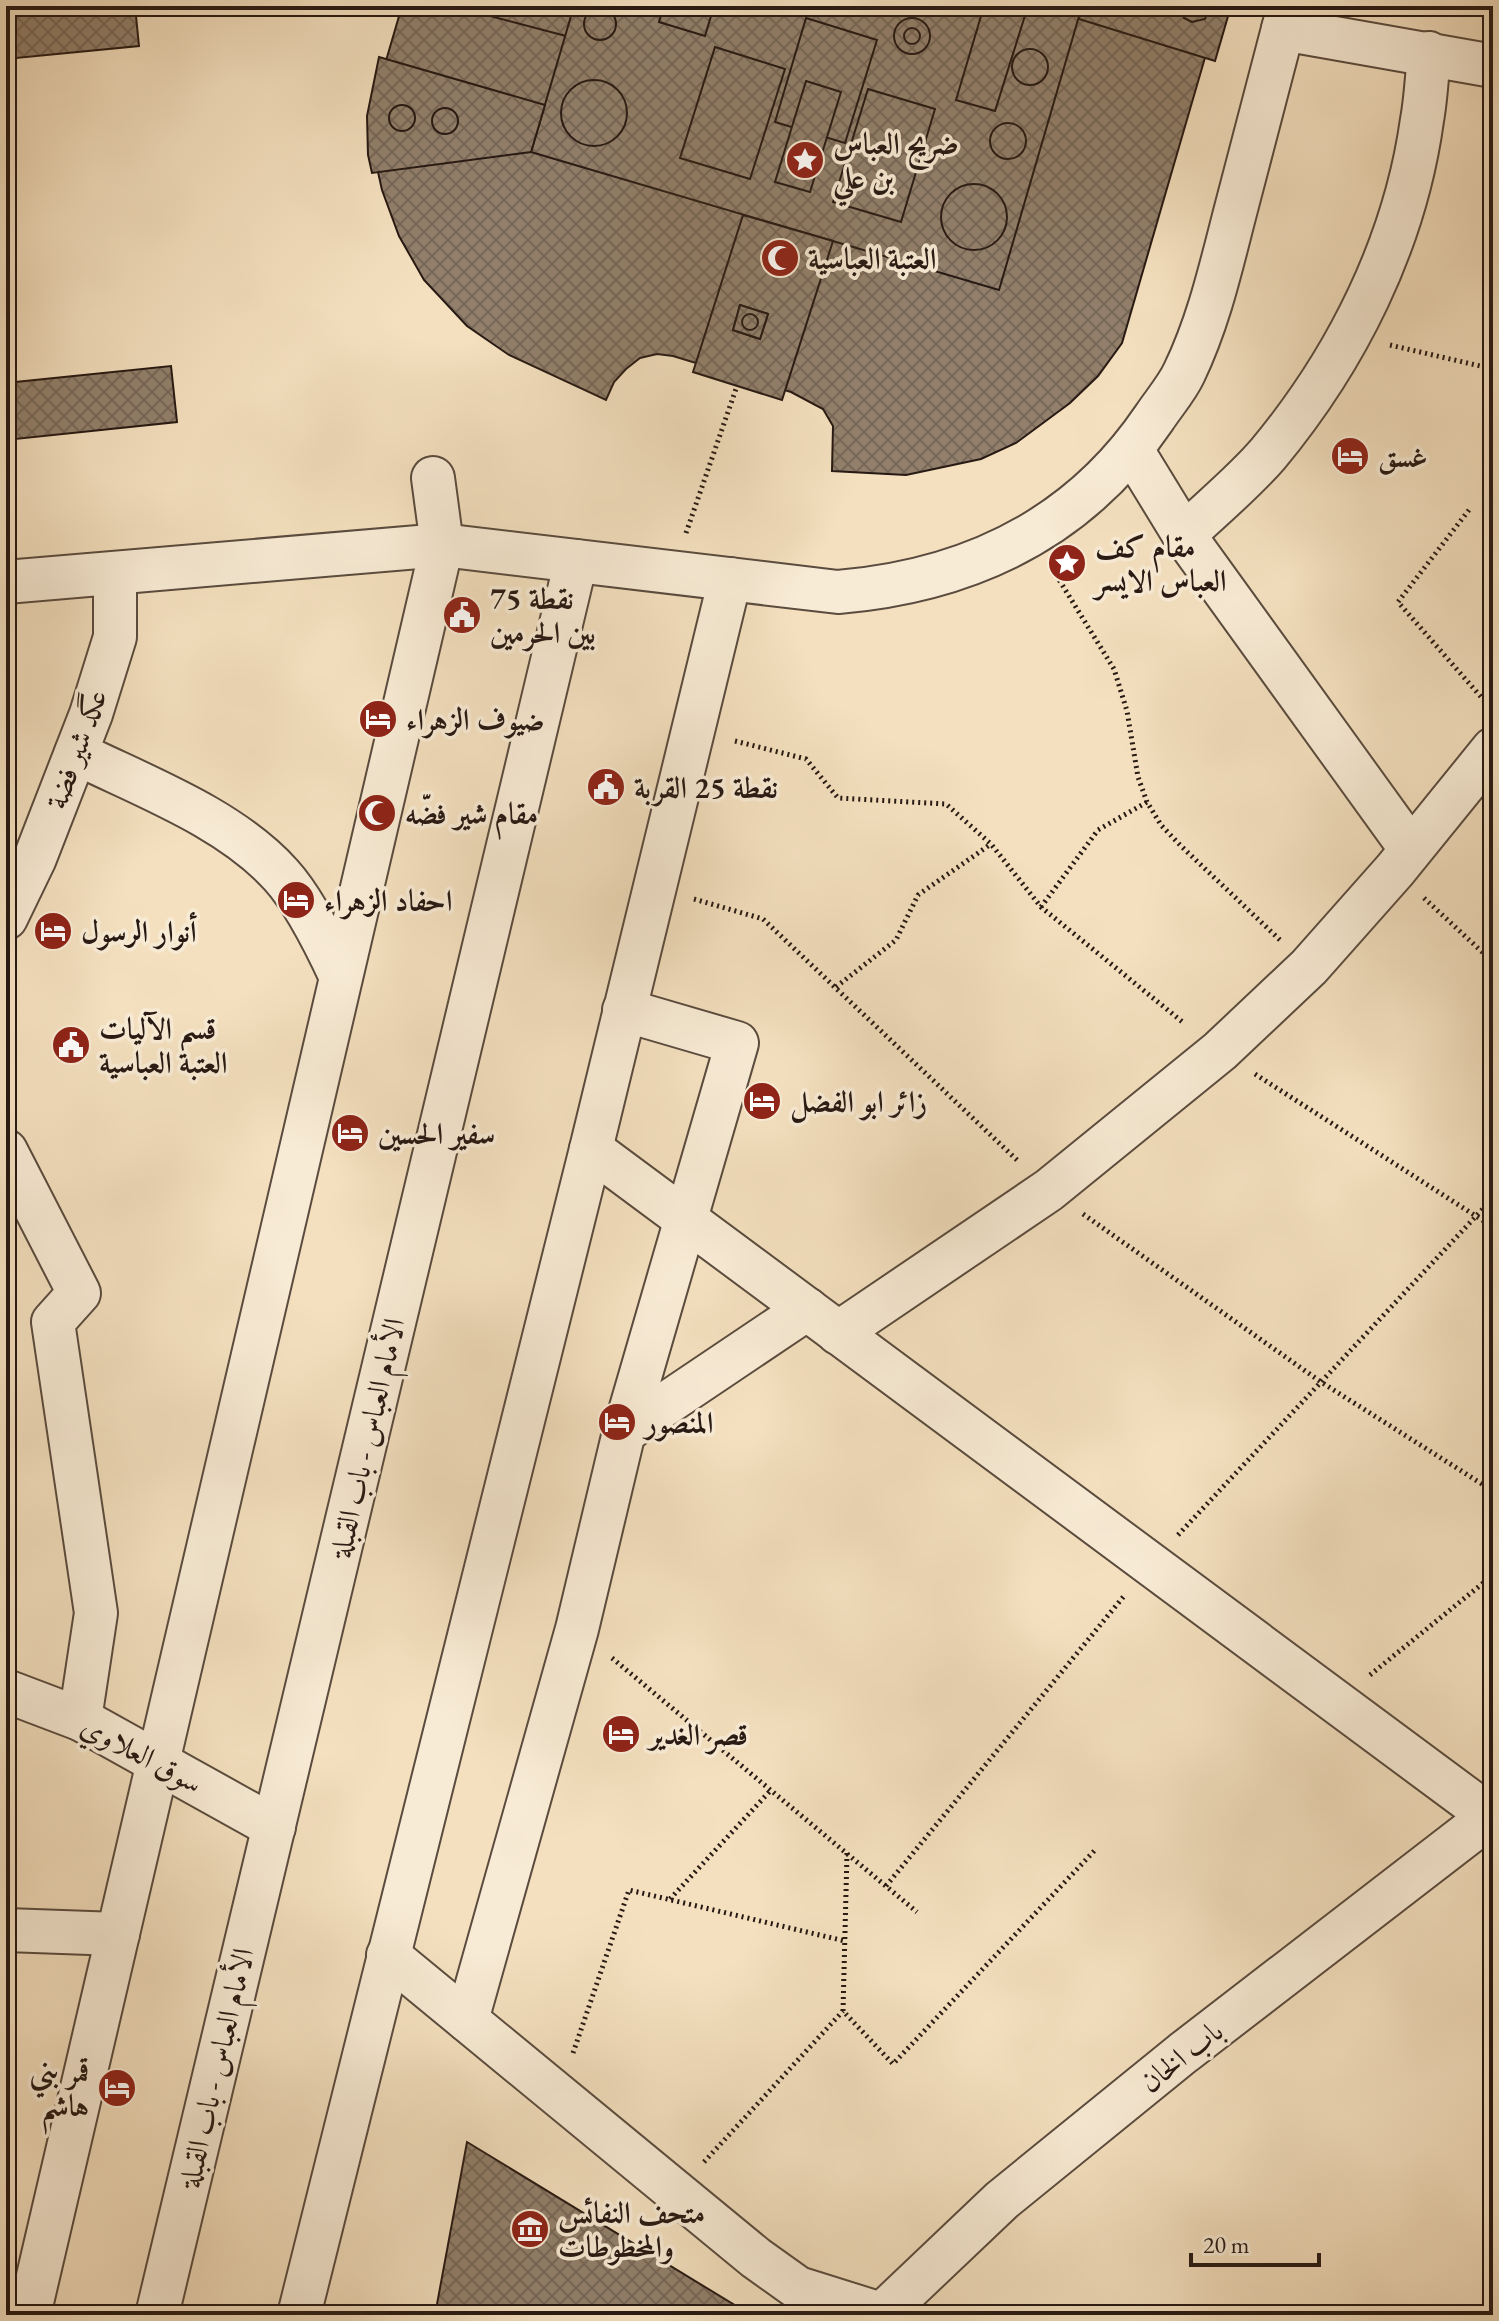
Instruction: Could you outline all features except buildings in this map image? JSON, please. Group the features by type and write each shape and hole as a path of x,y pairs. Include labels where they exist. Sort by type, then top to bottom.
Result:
{"street":[{"path":"6,582 442,545 838,592 885,587 944,574 990,557 1030,536 1089,494 1132,450 1184,375 1207,318 1286,17 1493,66"},
{"path":"1184,535 1266,456 1312,396 1350,335 1382,267 1401,211 1422,123 1429,53"},
{"path":"1132,450 1184,535 1402,859"},
{"path":"29,2315 442,545 433,478"},
{"name":"الأمام العباس - باب القبلة","path":"157,2315 576,561"},
{"name":"عگد شير فضة","path":"6,918 17,870 76,753 115,637 115,573"},
{"path":"299,2315 591,1149 730,579"},
{"path":"624,1432 1049,1190 1220,1051 1309,967 1493,749"},
{"path":"76,753 237,836 282,875 322,939 340,975"},
{"path":"467,2020 577,1629 624,1432 737,1043 624,1010"},
{"path":"591,1149 1491,1815"},
{"path":"6,1151 79,1293 53,1322 96,1613 80,1719"},
{"name":"سوق العلاوي","path":"6,1691 80,1719 274,1827"},
{"name":"باب الخان","path":"888,2315 1002,2200 1183,2053 1491,1815"},
{"path":"6,1930 118,1934"},
{"path":"388,1955 756,2258 798,2288 888,2315"}],"path":[{"path":"1350,335 1493,369"},
{"path":"672,572 737,386"},
{"path":"1469,510 1398,602 1493,710"},
{"path":"1030,536 1114,669 1127,711 1138,777 1147,802 1161,825 1309,967"},
{"path":"693,730 806,759 838,798 946,804 991,844 1041,907 1220,1051 1493,1227"},
{"path":"1041,907 1098,830 1147,802"},
{"path":"836,987 896,940 918,895 991,844"},
{"path":"1402,859 1493,962"},
{"path":"654,888 763,919 1049,1190 1321,1382 1493,1491"},
{"path":"1336,1702 1493,1575"},
{"path":"577,1629 917,1912"},
{"path":"669,1899 771,1790"},
{"path":"843,2011 893,2064 1096,1849"},
{"path":"676,2192 843,2011 847,1853"},
{"path":"559,2095 629,1890 845,1941"}],"place":[{"name":"ضريح العباس بن علي","path":"805,160"},
{"name":"العتبة العباسية","path":"780,258"},
{"name":"غسق","path":"1350,456"},
{"name":"مقام كف العباس الايسر","path":"1067,563"},
{"name":"نقطة 75 بين الحرمين","path":"462,615"},
{"name":"ضيوف الزهراء","path":"378,719"},
{"name":"نقطة 25 القربة","path":"606,787"},
{"name":"مقام شير فضّه","path":"377,813"},
{"name":"احفاد الزهراء","path":"296,900"},
{"name":"أنوار الرسول","path":"53,931"},
{"name":"قسم الآليات العتبة العباسية","path":"71,1045"},
{"name":"زائر ابو الفضل","path":"762,1101"},
{"name":"سفير الحسين","path":"350,1133"},
{"name":"المنصور","path":"617,1422"},
{"name":"قصر الغدير","path":"621,1734"},
{"name":"قمر بني هاشم","path":"117,2088"},
{"name":"متحف النفائس والمخطوطات","path":"530,2229"}]}
